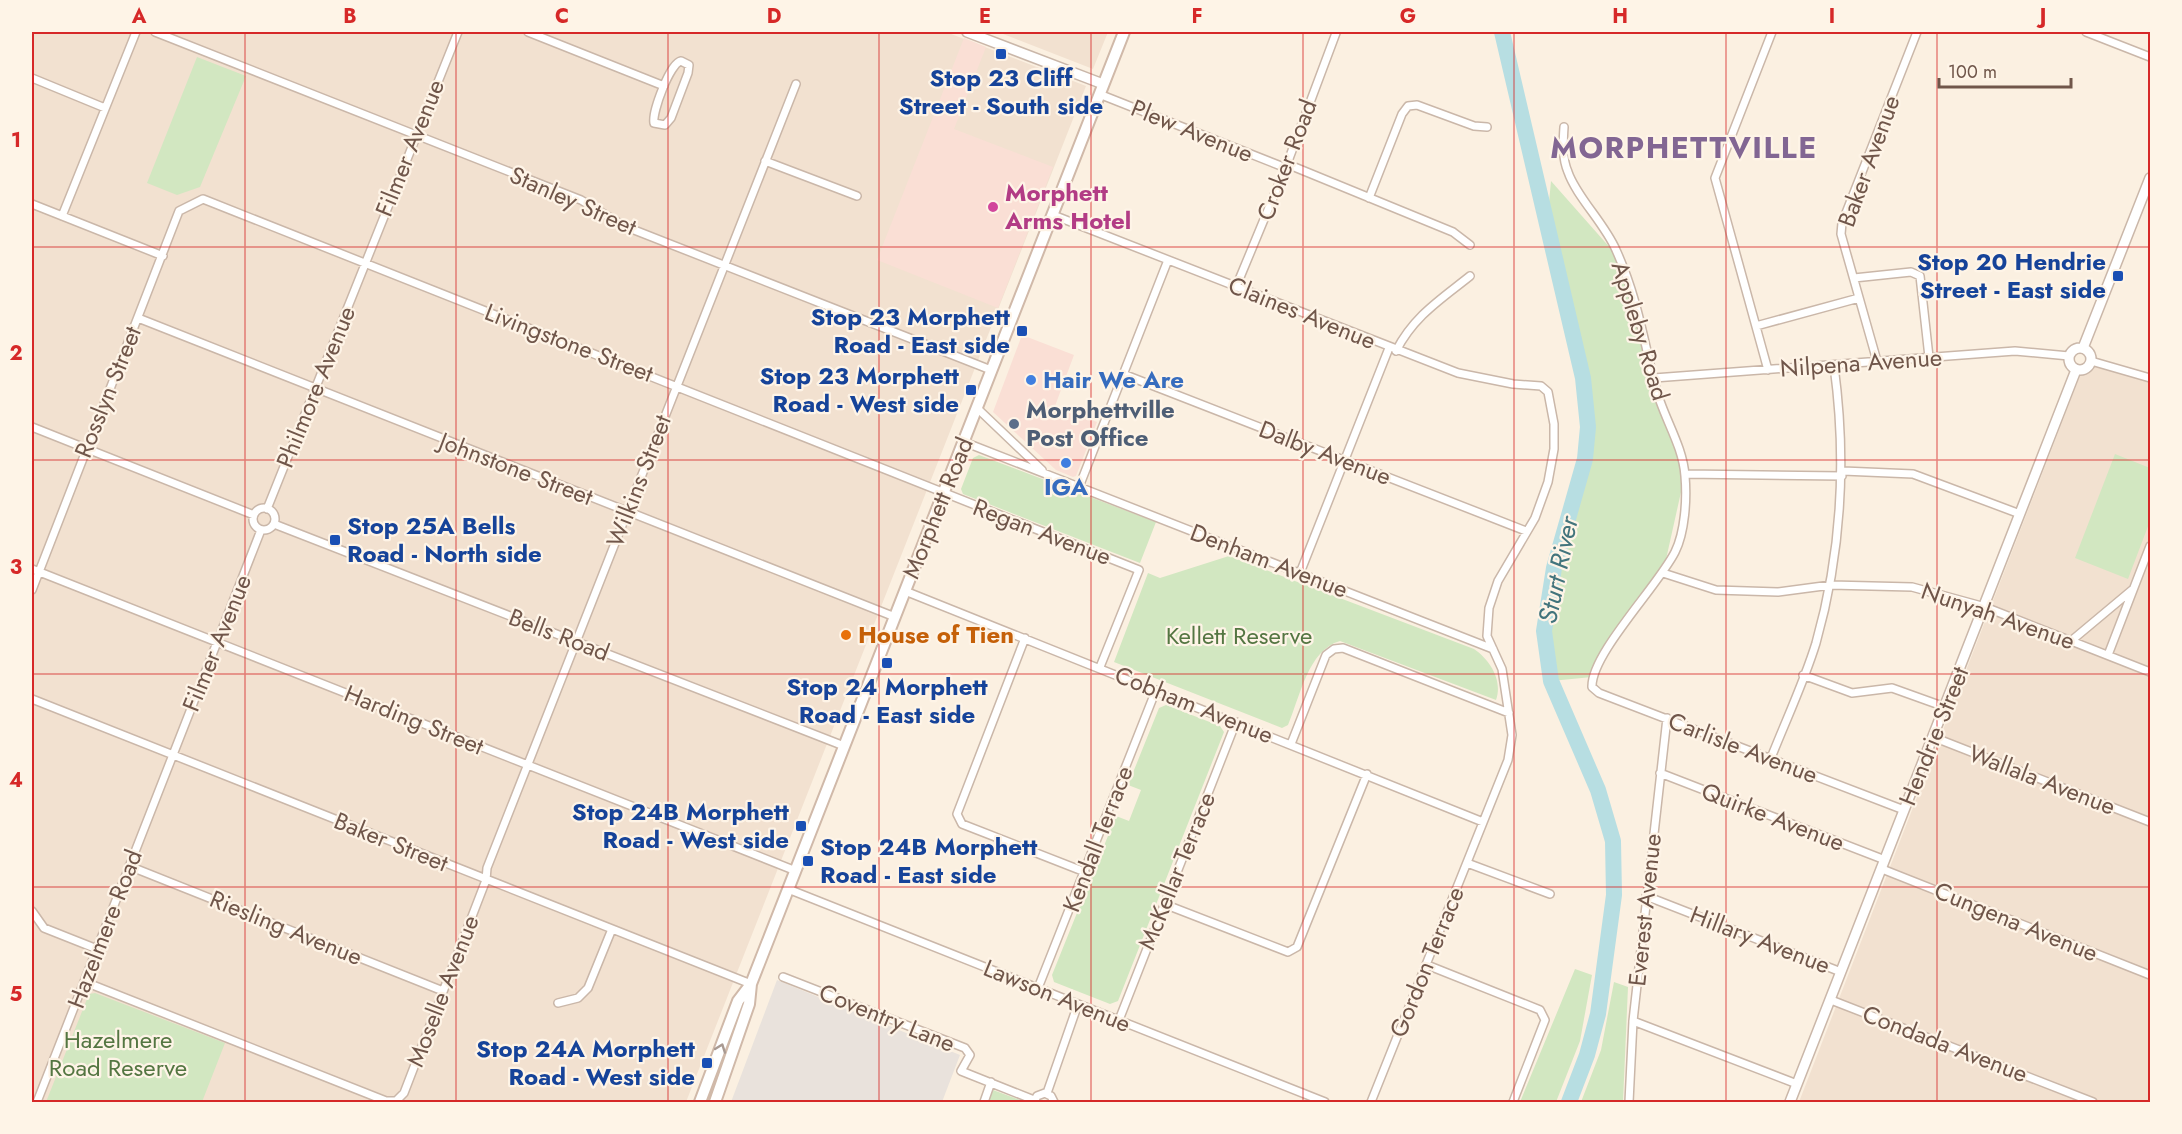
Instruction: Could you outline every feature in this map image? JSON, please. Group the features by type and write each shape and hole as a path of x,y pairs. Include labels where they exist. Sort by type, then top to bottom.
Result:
{"main road":[{"name":"Morphett Road","path":"716,1102 749,1004 751,984 1124,32"},
{"name":"Morphett Road","path":"700,1102 738,1001 751,984"}],"street":[{"path":"62,216 136,32"},
{"name":"Stanley Street","path":"155,32 581,200 624,226 991,370"},
{"name":"Filmer Avenue","path":"363,264 458,32"},
{"path":"528,32 664,86"},
{"path":"967,32 1101,89"},
{"path":"1768,370 1715,178 1772,32"},
{"name":"Baker Avenue","path":"1877,361 1841,234 1842,223 1917,32"},
{"path":"2086,32 2151,57"},
{"name":"Croker Road","path":"1236,287 1286,166 1336,33"},
{"path":"681,61 689,65 671,118 660,126 654,123 653,118 664,86 676,62 681,61"},
{"path":"32,78 105,108"},
{"name":"Wilkins Street","path":"486,880 487,868 796,84"},
{"name":"Plew Avenue","path":"1101,89 1453,232 1470,245"},
{"path":"1369,198 1402,114 1408,106 1417,105 1474,126 1487,127"},
{"name":"Appleby Road","path":"1564,127 1563,147 1568,173 1613,242 1633,287 1654,378 1685,474 1685,507 1677,550 1615,639 1592,677"},
{"path":"765,161 857,196"},
{"path":"2083,348 2151,178"},
{"name":"Livingstone Street","path":"193,202 203,199 363,264 677,385 944,494"},
{"name":"Rosslyn Street","path":"32,590 35,571 163,256 178,211 193,202"},
{"path":"32,204 163,256"},
{"name":"Claines Avenue","path":"1053,215 1458,373 1513,384 1541,386 1548,392 1550,399"},
{"path":"1079,487 1168,260"},
{"name":"Philmore Avenue","path":"267,509 363,264"},
{"path":"1854,278 1911,272 1920,276 1929,357"},
{"path":"1300,573 1393,349 1418,316 1470,276"},
{"path":"1756,326 1859,298"},
{"name":"Johnstone Street","path":"138,318 315,390 895,617"},
{"path":"2083,348 2089,352 2091,361 2085,369 2076,370 2070,365 2069,356 2075,349 2083,348"},
{"name":"Nilpena Avenue","path":"1654,378 2015,351 2069,356"},
{"path":"2091,361 2151,378"},
{"path":"1771,758 1815,645 1831,585 1839,530 1843,473 1840,415 1834,366"},
{"name":"Hendrie Street","path":"1790,1102 2076,370"},
{"name":"Dalby Avenue","path":"1123,374 1526,531"},
{"name":"Gordon Terrace","path":"1371,1102 1508,760 1512,735 1502,669 1487,636 1489,608 1498,581 1535,518 1548,482 1554,449 1550,399"},
{"name":"Denham Avenue","path":"977,408 1046,474"},
{"path":"32,427 254,515"},
{"name":"Denham Avenue","path":"964,442 1493,649"},
{"path":"1685,474 1905,473 1941,483 2020,514"},
{"name":"Regan Avenue","path":"944,494 1139,570 1100,667"},
{"path":"267,509 273,513 274,524 270,529 261,530 254,522 254,515 258,510 267,509"},
{"name":"Bells Road","path":"274,524 844,746"},
{"name":"Filmer Avenue","path":"172,755 261,530"},
{"path":"2108,655 2151,546"},
{"name":"Harding Street","path":"35,571 795,871"},
{"name":"Nunyah Avenue","path":"1663,573 1716,590 1778,592 1831,585 1912,587 1985,607 2151,672"},
{"path":"2071,641 2134,588"},
{"name":"Cobham Avenue","path":"905,591 1483,822"},
{"path":"1025,638 957,814 962,824 1085,872"},
{"path":"1291,744 1326,655 1334,649 1342,648 1509,713"},
{"path":"1803,675 1852,693 1892,688 1945,707"},
{"name":"Carlisle Avenue","path":"1592,677 1592,687 1599,693 1904,810"},
{"name":"Kendall Terrace","path":"1038,988 1156,690"},
{"name":"Baker Street","path":"32,699 751,984"},
{"name":"Everest Avenue","path":"1629,1102 1633,1020 1667,718"},
{"name":"McKellar Terrace","path":"1119,1020 1236,722"},
{"name":"Wallala Avenue","path":"1933,737 2151,822"},
{"name":"Hazelmere Road","path":"37,1102 172,755"},
{"name":"Quirke Avenue","path":"1660,773 1883,865"},
{"path":"1164,904 1288,952 1297,947 1367,774"},
{"path":"1467,863 1550,894"},
{"name":"Cungena Avenue","path":"1883,865 2151,975"},
{"name":"Riesling Avenue","path":"129,866 443,991"},
{"name":"Moselle Avenue","path":"85,982 386,1101 396,1101 405,1093 486,880"},
{"name":"Lawson Avenue","path":"788,889 1325,1102"},
{"name":"Hillary Avenue","path":"1646,896 1841,972"},
{"path":"32,911 44,928 98,949"},
{"path":"558,1003 578,998 588,988 612,929"},
{"path":"1427,965 1540,1010 1545,1020 1512,1102"},
{"name":"Coventry Lane","path":"783,977 965,1048 970,1055 961,1071 992,1082"},
{"name":"Condada Avenue","path":"1831,1000 2093,1102"},
{"path":"1047,1093 1078,1004"},
{"path":"1633,1020 1797,1084"},
{"path":"984,1102 992,1082 1034,1101 1041,1093 1047,1093"},
{"path":"1047,1093 1054,1102"}],"shaded area":[{"path":"32,32 946,32 1086,86 686,1102 32,1102"},
{"path":"998,32 1108,32 1093,69"},
{"path":"964,38 986,47 954,129 1053,167 998,308 877,260"},
{"path":"1022,335 1074,355 1055,406 1097,422 1076,476 1073,477 1056,470 993,412"},
{"path":"2095,365 2150,382 2150,1102 1799,1102 2080,376"},
{"path":"777,980 960,1055 942,1102 731,1102"}],"green space":[{"path":"197,57 246,76 200,187 177,195 147,183"},
{"path":"1551,181 1620,259 1655,386 1685,474 1663,573 1592,677 1551,681 1544,631 1554,568 1585,459 1588,427 1583,378 1547,224"},
{"path":"2115,454 2150,468 2150,521 2128,579 2075,558"},
{"path":"979,455 1156,522 1140,563 963,494 961,489 973,458"},
{"name":"Kellett Reserve","path":"1229,556 1474,649 1494,671 1498,685 1496,700 1340,641 1329,646 1313,664 1301,688 1288,725 1282,728 1114,662 1148,573 1160,578"},
{"path":"1166,705 1220,726 1224,732 1118,1001 1110,1004 1054,982 1052,975 1116,816 1129,821 1141,790 1128,785 1159,708"},
{"path":"1575,969 1592,975 1580,1041 1556,1102 1520,1102"},
{"path":"1614,982 1628,987 1623,1102 1581,1102 1601,1050"},
{"name":"Hazelmere Road Reserve","path":"95,993 225,1043 202,1102 46,1102 89,994"},
{"path":"993,1090 1023,1101 1024,1102 988,1102"}],"waterway":[{"name":"Sturt River","path":"1502,32 1583,378 1588,427 1585,459 1554,568 1544,631 1551,681 1598,790 1613,841 1614,895 1598,1014 1587,1055 1569,1102"}],"place":[{"name":"Stop 23 Cliff Street - South side","path":"1001,54"},
{"name":"Morphett Arms Hotel","path":"993,207"},
{"name":"Stop 20 Hendrie Street - East side","path":"2118,276"},
{"name":"Stop 23 Morphett Road - East side","path":"1022,331"},
{"name":"Hair We Are","path":"1031,380"},
{"name":"Stop 23 Morphett Road - West side","path":"971,390"},
{"name":"Morphettville Post Office","path":"1014,424"},
{"name":"IGA","path":"1066,463"},
{"name":"Stop 25A Bells Road - North side","path":"335,540"},
{"name":"House of Tien","path":"846,635"},
{"name":"Stop 24 Morphett Road - East side","path":"887,663"},
{"name":"Stop 24B Morphett Road - West side","path":"801,826"},
{"name":"Stop 24B Morphett Road - East side","path":"808,861"},
{"name":"Stop 24A Morphett Road - West side","path":"707,1063"}],"district":[{"name":"MORPHETTVILLE","path":"1684,148"}]}
